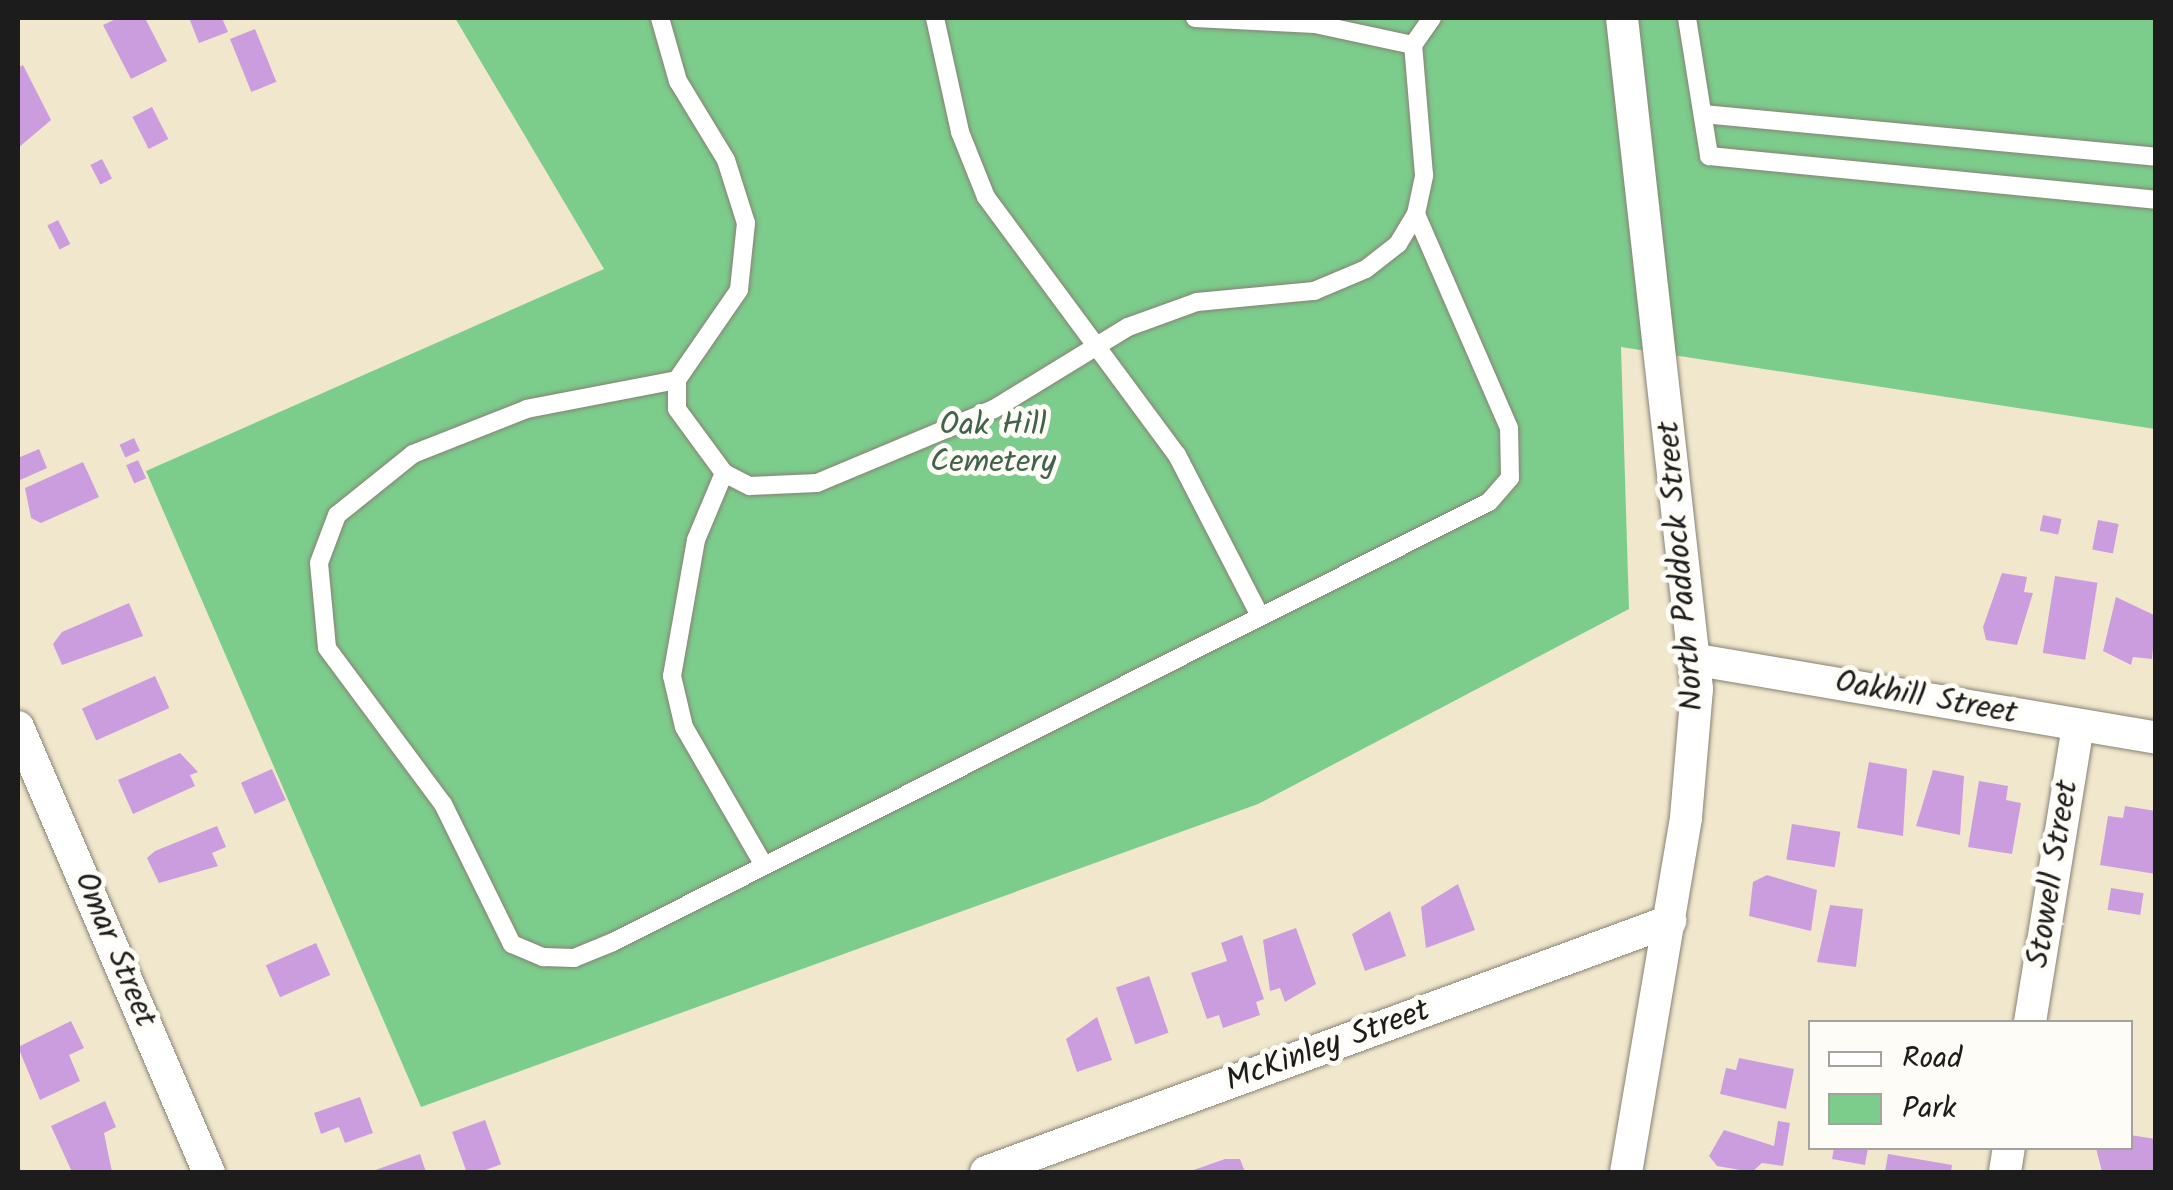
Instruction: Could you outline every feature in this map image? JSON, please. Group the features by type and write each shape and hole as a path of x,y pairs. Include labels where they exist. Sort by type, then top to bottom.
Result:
{"street":[{"name":"North Paddock Street","path":"1622,18 1696,660 1691,780 1626,1172"},
{"name":"Oakhill Street","path":"1696,660 2156,738"},
{"name":"Stowell Street","path":"2030,1020 2078,725"},
{"name":"Omar Street","path":"18,727 209,1172"},
{"name":"McKinley Street","path":"986,1172 1670,920"}],"lane":[{"path":"660,18 678,81 726,160 746,222 739,290 677,380 677,409 724,473 750,486 817,482 994,409 1096,348 1198,302 1314,290 1366,269 1398,244 1416,214 1424,174 1413,45 1432,18"},
{"path":"936,18 986,196 1177,456 1260,616"},
{"path":"1196,18 1315,24 1413,45"},
{"path":"1686,18 1709,156 2156,200"},
{"path":"1703,114 2156,158"},
{"path":"677,380 527,409 414,454 337,515 319,563 317,610 353,689 443,804 512,944 574,958 1489,502 1510,478 1509,428 1416,214"},
{"path":"724,473 696,540 672,676 684,727 762,862"}],"green space":[{"name":"Oak Hill Cemetery","path":"455,18 2155,18 2155,429 1621,347 1629,609 1258,804 421,1107 146,471 604,269"}],"building":[{"path":"118,18 145,18 167,61 131,79 103,25"},
{"path":"189,18 222,18 228,32 199,43"},
{"path":"255,29 276,82 251,92 230,39"},
{"path":"23,65 51,120 18,148 18,68"},
{"path":"152,107 168,139 149,149 132,117"},
{"path":"102,159 112,179 100,185 90,165"},
{"path":"58,220 70,244 60,250 47,225"},
{"path":"134,438 140,451 125,457 119,445"},
{"path":"39,449 47,468 18,481 18,458"},
{"path":"138,460 146,478 134,484 126,465"},
{"path":"83,462 99,497 41,523 31,518 25,488"},
{"path":"2043,515 2062,519 2058,535 2040,531"},
{"path":"2098,520 2119,524 2113,553 2092,549"},
{"path":"2002,573 2027,577 2024,592 2033,593 2017,645 1986,640 1983,627"},
{"path":"2055,576 2097,583 2085,660 2043,653"},
{"path":"2116,597 2156,616 2152,659 2133,657 2131,665 2103,651"},
{"path":"129,603 143,636 62,665 53,644 62,632"},
{"path":"155,676 169,708 96,741 82,709"},
{"path":"180,753 198,772 190,775 195,786 133,814 118,780"},
{"path":"1869,762 1907,769 1903,836 1857,828"},
{"path":"272,769 286,800 255,814 241,783"},
{"path":"1933,770 1964,776 1960,835 1916,826"},
{"path":"1979,781 2008,786 2006,800 2021,803 2012,854 1968,847"},
{"path":"2125,806 2156,811 2156,874 2100,865 2108,816 2123,818"},
{"path":"1792,824 1840,832 1835,867 1786,860"},
{"path":"217,826 226,847 212,853 218,866 159,883 147,858 155,851"},
{"path":"1767,875 1817,890 1811,931 1749,916 1753,882"},
{"path":"1458,884 1475,930 1426,948 1421,907"},
{"path":"2111,888 2144,893 2140,915 2108,910"},
{"path":"1830,905 1863,909 1856,967 1817,962"},
{"path":"1390,911 1406,956 1365,971 1352,934"},
{"path":"1296,928 1316,984 1285,1002 1280,988 1270,991 1263,940"},
{"path":"1242,935 1264,999 1256,1002 1260,1015 1223,1028 1219,1015 1207,1019 1191,973 1227,961 1221,943"},
{"path":"316,943 330,975 280,997 266,965"},
{"path":"1149,976 1169,1033 1135,1044 1116,987"},
{"path":"1097,1017 1112,1060 1077,1072 1066,1039"},
{"path":"71,1021 84,1048 69,1055 80,1081 40,1100 18,1047"},
{"path":"1739,1058 1794,1069 1786,1109 1720,1094 1726,1068 1736,1070"},
{"path":"360,1097 373,1133 345,1143 339,1127 321,1134 314,1113"},
{"path":"105,1101 116,1127 104,1133 112,1172 72,1172 51,1126"},
{"path":"485,1120 501,1164 467,1172 452,1132"},
{"path":"1778,1121 1790,1123 1783,1166 1762,1163 1752,1172 1717,1166 1709,1156 1724,1130 1774,1146"},
{"path":"2133,1135 2156,1139 2156,1172 2102,1172 2096,1150 2133,1150"},
{"path":"1834,1150 1868,1150 1865,1165 1832,1159"},
{"path":"420,1154 426,1172 370,1172"},
{"path":"1888,1154 1952,1165 1951,1172 1885,1172"},
{"path":"1225,1159 1240,1159 1245,1172 1188,1172"}]}
